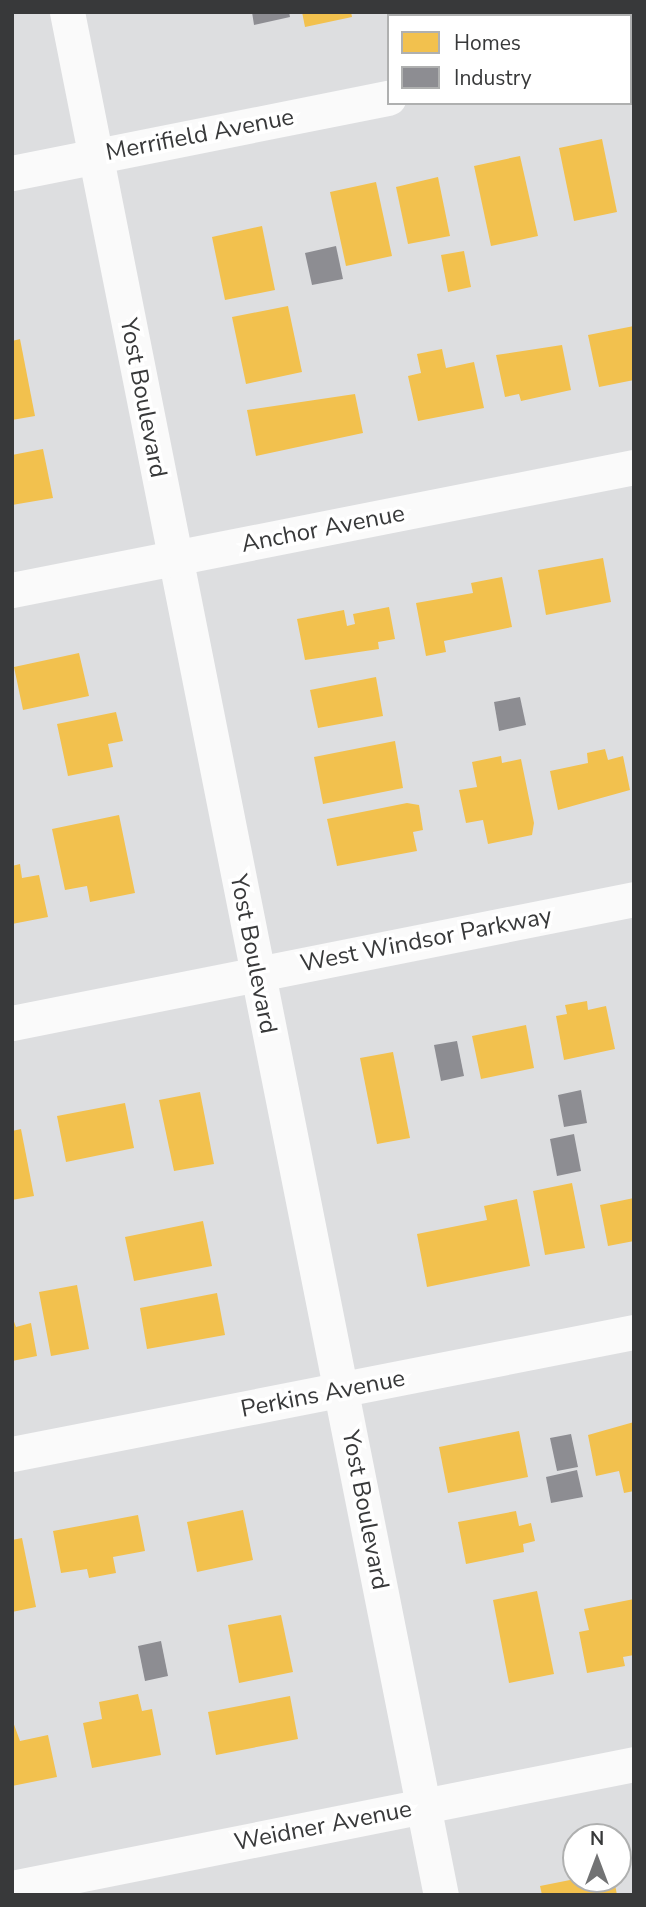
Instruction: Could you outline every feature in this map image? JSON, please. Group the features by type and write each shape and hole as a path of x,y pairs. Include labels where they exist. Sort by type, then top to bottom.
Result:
{"street":[{"name":"Yost Boulevard","path":"67,12 441,1895"},
{"name":"Merrifield Avenue","path":"12,173 387,98"},
{"name":"Anchor Avenue","path":"12,590 634,467"},
{"name":"West Windsor Parkway","path":"12,1023 634,899"},
{"name":"Perkins Avenue","path":"12,1454 634,1332"},
{"name":"Weidner Avenue","path":"12,1888 634,1764"}],"building: Homes":[{"path":"302,12 351,12 352,17 305,27"},
{"path":"602,139 617,212 574,221 559,148"},
{"path":"520,156 538,236 491,246 474,166"},
{"path":"438,177 450,236 408,244 396,187"},
{"path":"376,182 392,256 346,266 330,192"},
{"path":"262,226 275,290 225,300 212,237"},
{"path":"464,251 471,287 448,292 441,255"},
{"path":"288,306 302,372 246,384 232,317"},
{"path":"634,326 634,380 599,387 588,335"},
{"path":"20,339 35,416 12,420 12,341"},
{"path":"562,345 571,390 521,401 519,394 505,397 496,355"},
{"path":"442,349 446,368 474,362 484,408 418,421 408,376 421,373 417,354"},
{"path":"355,394 363,433 256,456 247,410"},
{"path":"43,449 53,498 12,505 12,455"},
{"path":"603,558 611,602 546,615 538,570"},
{"path":"502,577 512,627 444,641 446,652 426,656 416,603 473,593 471,583"},
{"path":"389,607 395,639 378,642 379,649 305,660 297,619 344,610 347,626 355,624 353,614"},
{"path":"79,653 89,696 23,710 14,667"},
{"path":"376,677 383,716 318,728 310,690"},
{"path":"116,712 123,741 108,744 113,767 68,776 57,724"},
{"path":"395,741 403,788 323,804 314,757"},
{"path":"605,749 608,760 623,756 630,790 558,810 550,771 588,763 587,753"},
{"path":"501,756 502,763 521,759 534,823 532,835 488,844 483,820 466,823 459,790 477,787 472,762"},
{"path":"407,803 419,805 423,830 413,832 417,851 337,866 327,819"},
{"path":"119,815 135,893 90,902 87,886 65,890 52,829"},
{"path":"20,864 22,878 39,875 48,917 12,924 12,866"},
{"path":"587,1001 588,1010 606,1006 615,1049 564,1060 556,1016 567,1014 565,1005"},
{"path":"526,1025 534,1068 481,1079 472,1036"},
{"path":"393,1052 410,1138 377,1144 360,1058"},
{"path":"200,1092 214,1164 174,1171 159,1100"},
{"path":"125,1103 134,1148 66,1162 57,1116"},
{"path":"21,1129 34,1196 12,1200 12,1131"},
{"path":"572,1183 585,1248 545,1255 533,1191"},
{"path":"634,1198 634,1241 608,1246 600,1205"},
{"path":"517,1199 530,1266 427,1287 417,1234 487,1220 484,1206"},
{"path":"203,1221 212,1266 134,1281 125,1237"},
{"path":"77,1285 89,1349 51,1356 39,1292"},
{"path":"217,1293 225,1335 147,1349 140,1308"},
{"path":"12,1316 16,1327 31,1323 37,1356 12,1361"},
{"path":"634,1422 634,1491 624,1493 619,1471 596,1476 588,1435"},
{"path":"519,1431 528,1477 448,1493 439,1447"},
{"path":"243,1510 253,1560 197,1572 187,1522"},
{"path":"516,1511 519,1526 531,1523 535,1541 523,1544 524,1552 466,1564 458,1522"},
{"path":"138,1515 145,1551 113,1557 116,1573 89,1578 87,1569 61,1573 53,1531"},
{"path":"22,1538 36,1607 12,1612 12,1540"},
{"path":"537,1591 554,1674 509,1683 493,1600"},
{"path":"634,1599 634,1655 623,1657 625,1666 587,1673 579,1632 589,1630 584,1609"},
{"path":"281,1615 293,1672 239,1683 228,1625"},
{"path":"138,1694 142,1711 152,1709 161,1755 92,1768 83,1723 102,1719 99,1702"},
{"path":"290,1696 298,1739 216,1755 208,1712"},
{"path":"12,1719 20,1741 48,1735 57,1777 12,1786"},
{"path":"562,1882 562,1893 617,1895 542,1895 540,1886"}],"building: Industry":[{"path":"252,12 289,12 290,17 254,25"},
{"path":"336,246 343,279 312,285 305,253"},
{"path":"520,697 526,725 499,731 494,702"},
{"path":"457,1041 464,1076 441,1081 434,1045"},
{"path":"581,1090 587,1123 564,1127 558,1095"},
{"path":"574,1134 581,1171 557,1176 550,1139"},
{"path":"571,1434 578,1467 557,1471 550,1438"},
{"path":"577,1470 583,1497 551,1503 546,1477"},
{"path":"161,1641 168,1676 145,1681 138,1646"}]}
